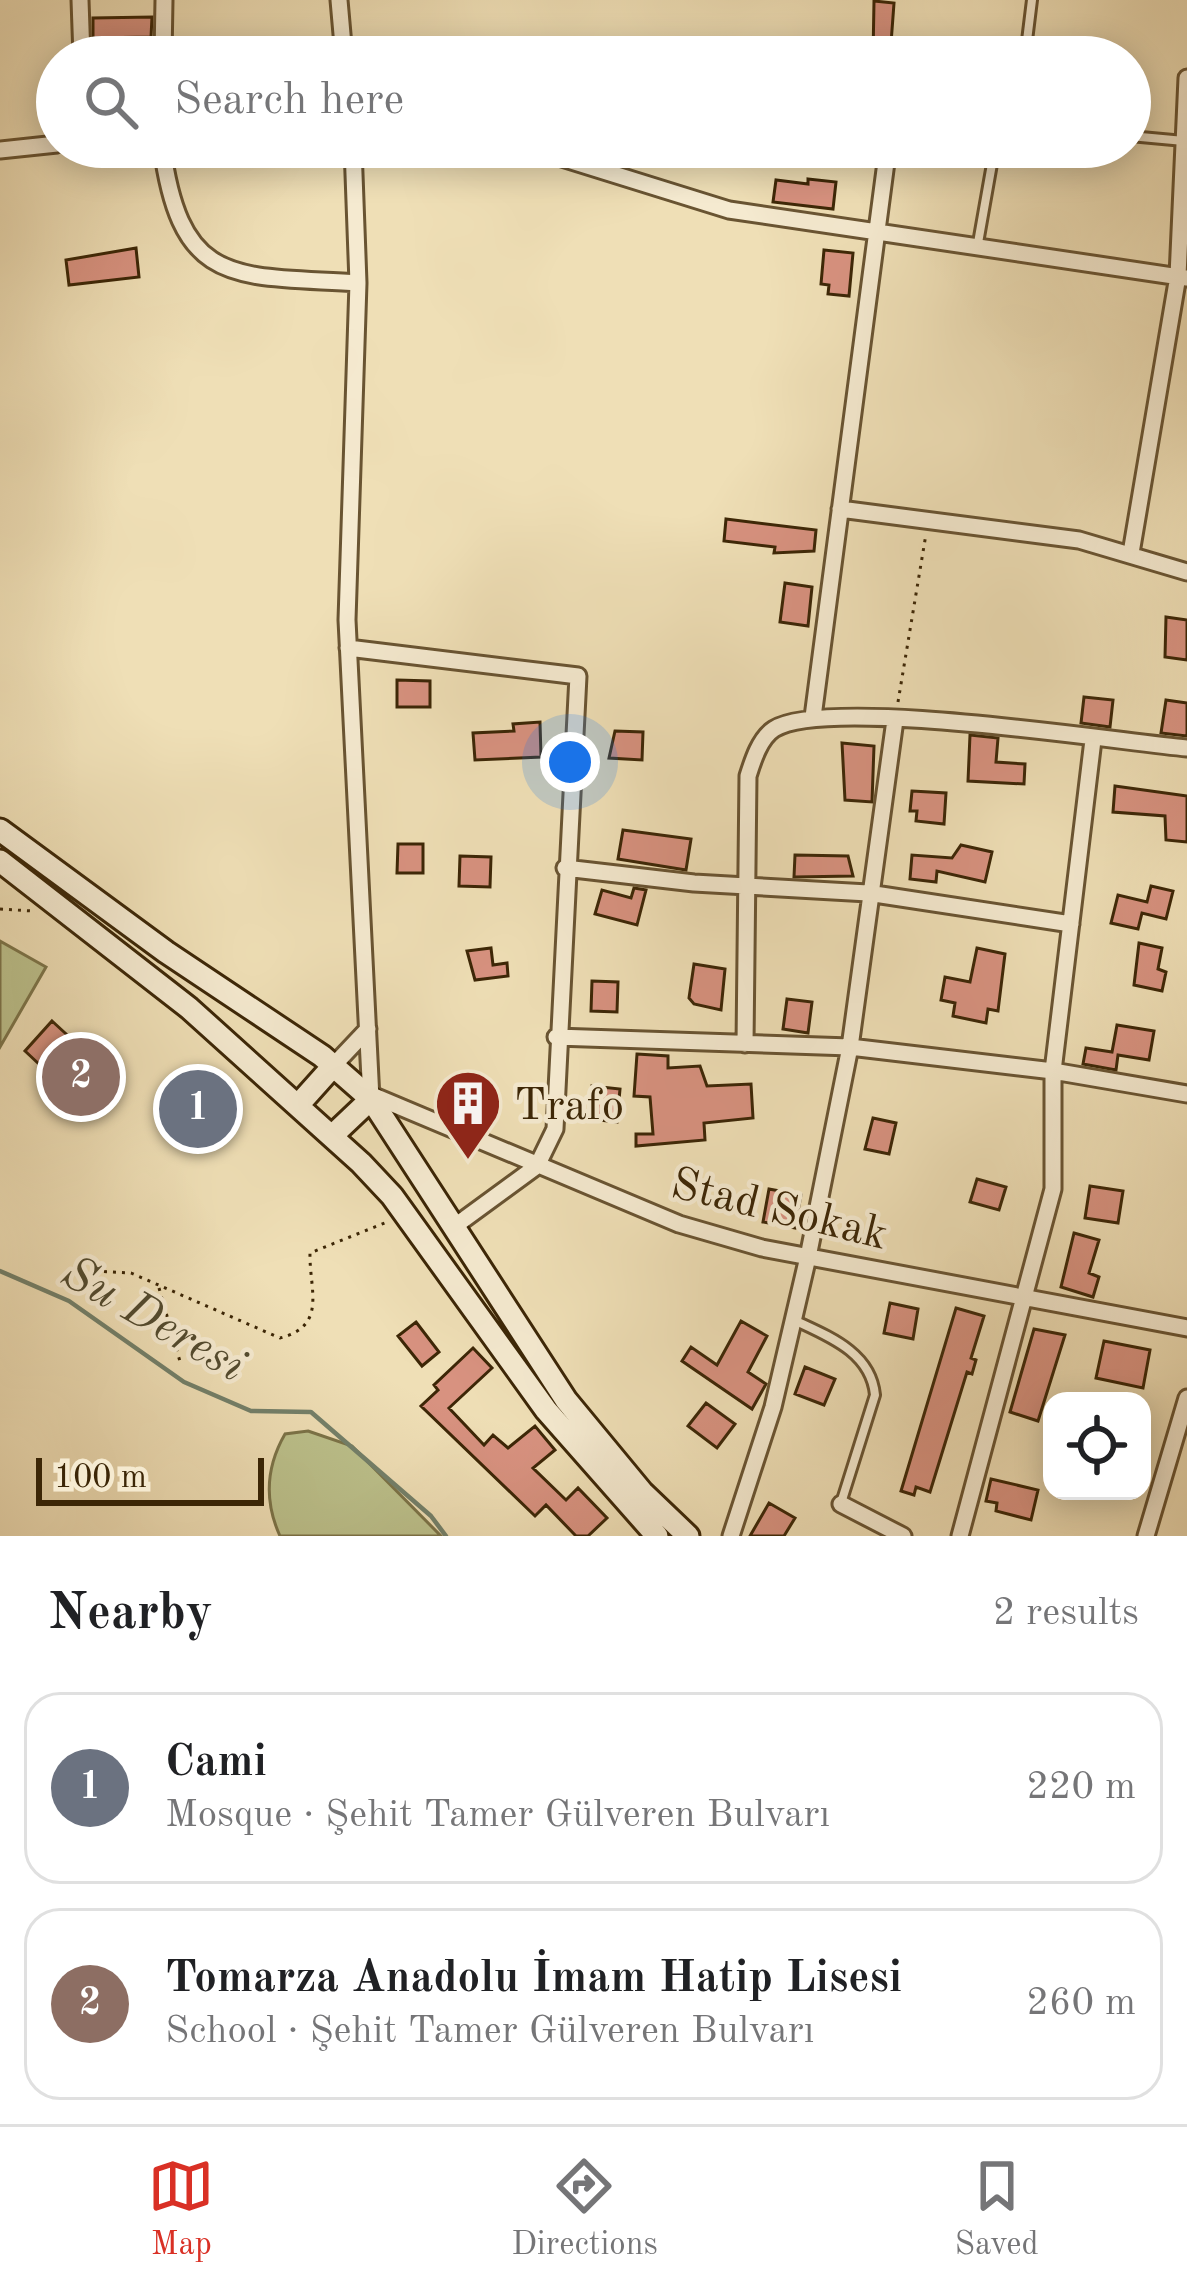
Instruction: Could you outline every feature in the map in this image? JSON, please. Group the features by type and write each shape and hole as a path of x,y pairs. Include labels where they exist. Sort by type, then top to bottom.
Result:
{"main road":[{"path":"0,830 166,952 334,1065 373,1098 566,1400 642,1492 688,1536"},
{"path":"0,861 189,1008 333,1135 409,1220 546,1409 657,1536"},
{"path":"300,1103 334,1065"},
{"path":"333,1135 373,1098"}],"street":[{"path":"80,0 81,36"},
{"path":"163,36 164,0"},
{"path":"339,0 342,36"},
{"path":"1131,553 1182,277 1187,78"},
{"path":"0,150 36,146"},
{"path":"167,168 187,237 212,263 233,273 358,283"},
{"path":"353,168 358,283 348,648 373,1098"},
{"path":"594,168 729,210 877,235 978,243 1182,277"},
{"path":"813,717 885,168"},
{"path":"840,509 1079,540 1187,572"},
{"path":"348,648 578,676 556,1036 555,1129 537,1166 455,1226"},
{"path":"745,1044 743,885 748,776 756,752 773,729 813,717 895,720 1187,748"},
{"path":"731,1536 773,1407 808,1257 850,1047 895,720"},
{"path":"960,1536 1052,1189 1053,1071 1093,740"},
{"path":"565,868 868,893 1071,924"},
{"path":"334,1065 368,1029"},
{"path":"556,1036 850,1047 1053,1071 1187,1094"},
{"name":"Stad Sokak","path":"373,1098 680,1224 808,1257 1187,1328"},
{"path":"1146,1536 1187,1398"},
{"path":"1166,1473 1187,1478"},
{"path":"841,1504 903,1536"}],"lane":[{"path":"1028,36 1032,0"},
{"path":"1151,138 1185,141"},
{"path":"978,243 991,168"},
{"path":"793,1319 861,1360 874,1383 875,1395 841,1504"}],"path":[{"path":"895,720 928,521"},
{"path":"95,1270 131,1273 263,1335 292,1335 308,1324 315,1309 310,1252 375,1224 409,1220"},
{"path":"158,1286 181,1365"}],"green space":[{"path":"0,941 46,967 0,1047"},
{"path":"308,1431 352,1446 441,1536 280,1536 270,1497 274,1459 285,1434"}],"building":[{"path":"874,1 894,3 892,36 873,36"},
{"path":"152,17 151,36 93,36 93,18"},
{"path":"808,179 836,182 833,209 773,202 776,180 808,184"},
{"path":"136,248 139,277 69,285 66,260"},
{"path":"824,250 853,253 849,296 828,294 829,285 821,284"},
{"path":"726,519 816,530 814,551 774,553 775,547 724,541"},
{"path":"785,583 812,587 808,626 780,622"},
{"path":"1166,617 1187,620 1187,660 1165,657"},
{"path":"397,680 430,681 430,707 397,707"},
{"path":"1084,697 1113,700 1110,727 1081,723"},
{"path":"1166,700 1187,703 1187,736 1161,733"},
{"path":"540,722 541,757 475,760 473,733 514,731 513,724"},
{"path":"615,731 643,732 642,760 609,758"},
{"path":"970,735 998,738 996,762 1025,764 1024,784 968,781"},
{"path":"842,743 874,746 872,802 845,800"},
{"path":"1115,786 1187,796 1187,842 1166,840 1165,816 1113,812"},
{"path":"912,791 946,793 944,824 916,821 917,811 910,811"},
{"path":"623,830 691,839 686,870 618,859"},
{"path":"398,844 423,844 423,873 397,873"},
{"path":"961,845 992,852 985,882 937,871 936,882 910,879 912,855 952,858"},
{"path":"795,855 848,856 853,876 794,877"},
{"path":"460,856 491,857 490,887 459,886"},
{"path":"1151,886 1173,891 1166,919 1142,913 1138,929 1111,923 1118,895 1147,902"},
{"path":"634,888 646,890 637,925 595,914 602,890 631,898"},
{"path":"1139,943 1162,948 1158,969 1166,972 1162,991 1134,985"},
{"path":"491,948 493,965 507,963 508,976 475,980 467,951"},
{"path":"977,948 1005,954 998,1011 988,1009 986,1023 953,1016 955,1003 941,1000 945,977 970,982"},
{"path":"694,964 725,969 721,1010 694,1004 689,998"},
{"path":"592,981 618,982 617,1012 591,1011"},
{"path":"787,999 812,1002 808,1033 783,1029"},
{"path":"52,1021 114,1078 86,1108 25,1051"},
{"path":"1117,1025 1154,1031 1149,1060 1118,1055 1116,1070 1083,1064 1086,1048 1112,1052"},
{"path":"637,1054 668,1056 668,1068 700,1066 707,1086 751,1084 753,1118 704,1123 705,1140 636,1146 636,1134 653,1134 650,1097 634,1096"},
{"path":"188,1079 224,1091 208,1139 173,1128"},
{"path":"592,1086 620,1089 617,1122 590,1119"},
{"path":"873,1118 896,1123 889,1154 865,1149"},
{"path":"977,1179 1006,1187 999,1210 970,1202"},
{"path":"1090,1186 1123,1191 1118,1223 1085,1218"},
{"path":"769,1189 801,1195 795,1228 763,1222"},
{"path":"1074,1233 1099,1240 1089,1273 1099,1277 1093,1297 1061,1287"},
{"path":"890,1303 918,1309 913,1339 884,1333"},
{"path":"956,1308 984,1316 971,1358 976,1360 972,1374 967,1372 930,1492 916,1487 914,1495 901,1491"},
{"path":"741,1321 767,1336 748,1372 766,1384 752,1409 682,1361 691,1347 717,1365"},
{"path":"416,1322 439,1352 422,1366 398,1336"},
{"path":"1034,1329 1065,1335 1047,1392 1043,1392 1038,1421 1010,1412"},
{"path":"1104,1341 1150,1350 1143,1388 1096,1378"},
{"path":"473,1348 492,1368 449,1408 484,1445 493,1435 508,1448 535,1426 555,1450 533,1468 566,1500 578,1488 607,1518 588,1536 576,1536 546,1505 535,1516 421,1406 438,1390 434,1385"},
{"path":"805,1367 835,1379 824,1405 795,1394"},
{"path":"706,1403 735,1424 717,1448 688,1426"},
{"path":"991,1479 1038,1490 1031,1520 996,1511 997,1503 986,1501"},
{"path":"769,1503 795,1518 784,1536 750,1536"}],"waterway":[{"name":"Su Deresi","path":"0,1271 69,1301 184,1382 251,1411 311,1412 431,1516 446,1536"}],"place":[{"name":"Tomarza Anadolu İmam Hatip Lisesi","path":"81,1077"},
{"name":"Cami","path":"198,1109"},
{"name":"Trafo","path":"468,1162"}]}
